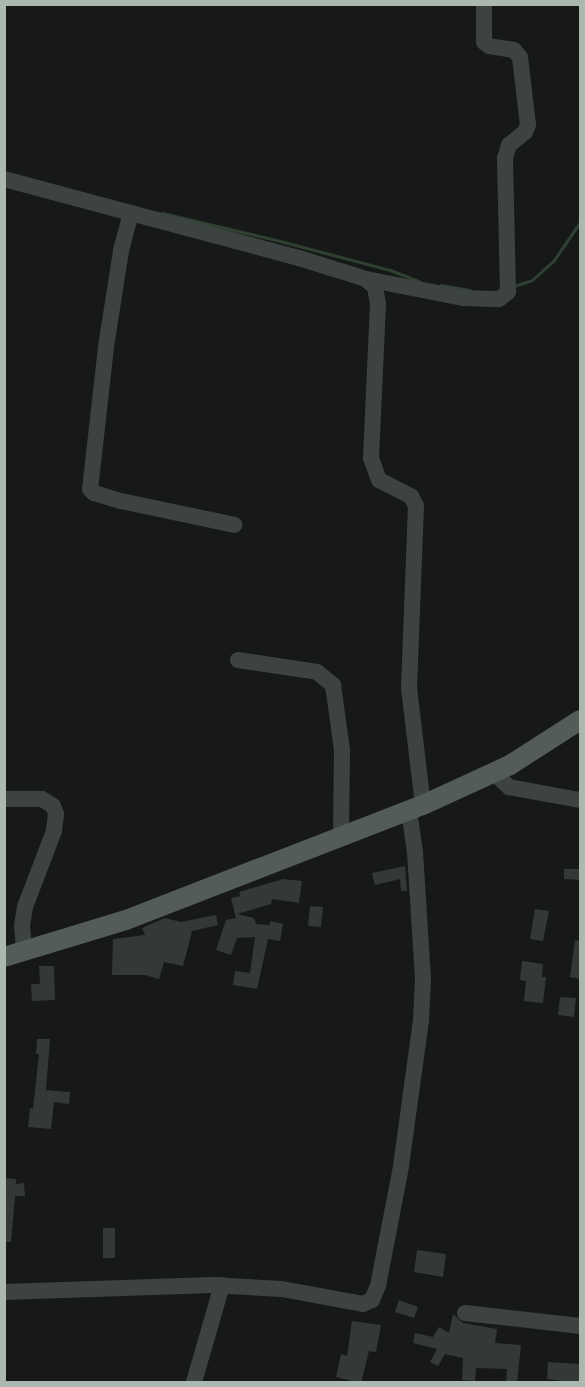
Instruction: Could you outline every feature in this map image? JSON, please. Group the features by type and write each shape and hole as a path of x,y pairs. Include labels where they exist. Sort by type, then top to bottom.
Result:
{"main road":[{"path":"4,957 126,920 416,807 494,773 531,753 580,720"}],"street":[{"path":"4,180 299,258 366,279 464,298 499,299 509,288 505,165 509,145 527,129 527,114 520,57 514,50 492,47 484,42 484,4"},
{"path":"131,213 114,295 99,394 89,487 94,493 121,501 235,525"},
{"path":"4,1293 222,1285 282,1290 363,1304 375,1297 401,1166 421,1020 421,945 409,688 416,506 411,496 379,480 370,458 378,294 375,287 366,279"},
{"path":"238,660 317,672 333,685 342,750 341,836"},
{"path":"494,773 509,787 580,800"},
{"path":"4,799 42,799 53,806 56,814 54,831 25,907 22,926 24,950"},
{"path":"194,1383 222,1285"},
{"path":"465,1313 580,1326"}],"building":[{"path":"405,866 407,891 401,891 400,879 375,885 372,873"},
{"path":"564,869 580,869 580,880 564,879"},
{"path":"283,879 302,881 299,903 272,899 271,904 237,914 254,918 256,924 270,925 270,921 283,924 280,941 268,939 257,989 233,985 235,971 250,973 255,937 237,938 231,955 216,950 226,920 236,918 231,898 240,896 239,892"},
{"path":"310,906 323,907 321,927 308,926"},
{"path":"535,909 549,911 543,941 530,939"},
{"path":"216,915 218,925 192,931 183,966 164,962 159,979 145,975 112,975 113,939 145,935 142,928 165,918 181,922"},
{"path":"575,940 580,941 580,979 570,977"},
{"path":"522,961 543,964 542,977 546,977 543,1003 524,1001 526,981 520,980"},
{"path":"39,966 54,966 55,1000 32,1001 31,984 40,984"},
{"path":"560,997 576,998 574,1017 558,1015"},
{"path":"37,1039 50,1039 46,1090 70,1092 69,1104 54,1102 51,1129 28,1127 30,1108 33,1109 39,1054 36,1054"},
{"path":"4,1178 16,1179 16,1184 24,1183 25,1196 15,1196 11,1242 4,1242"},
{"path":"103,1228 115,1228 115,1258 103,1258"},
{"path":"417,1250 446,1254 443,1277 414,1272"},
{"path":"399,1300 418,1307 414,1318 395,1312"},
{"path":"453,1314 463,1323 497,1329 495,1343 521,1345 517,1383 506,1383 507,1369 476,1368 475,1381 462,1380 463,1358 445,1354 438,1366 430,1362 437,1349 413,1343 415,1333 433,1337 439,1327 449,1333"},
{"path":"352,1321 381,1325 376,1352 369,1351 361,1383 336,1377 341,1354 347,1356"},
{"path":"548,1362 580,1364 580,1383 547,1379"}],"waterway":[{"path":"162,213 390,270 419,281"},
{"path":"514,286 532,280 554,260 580,222"},
{"path":"441,285 470,290"}]}
